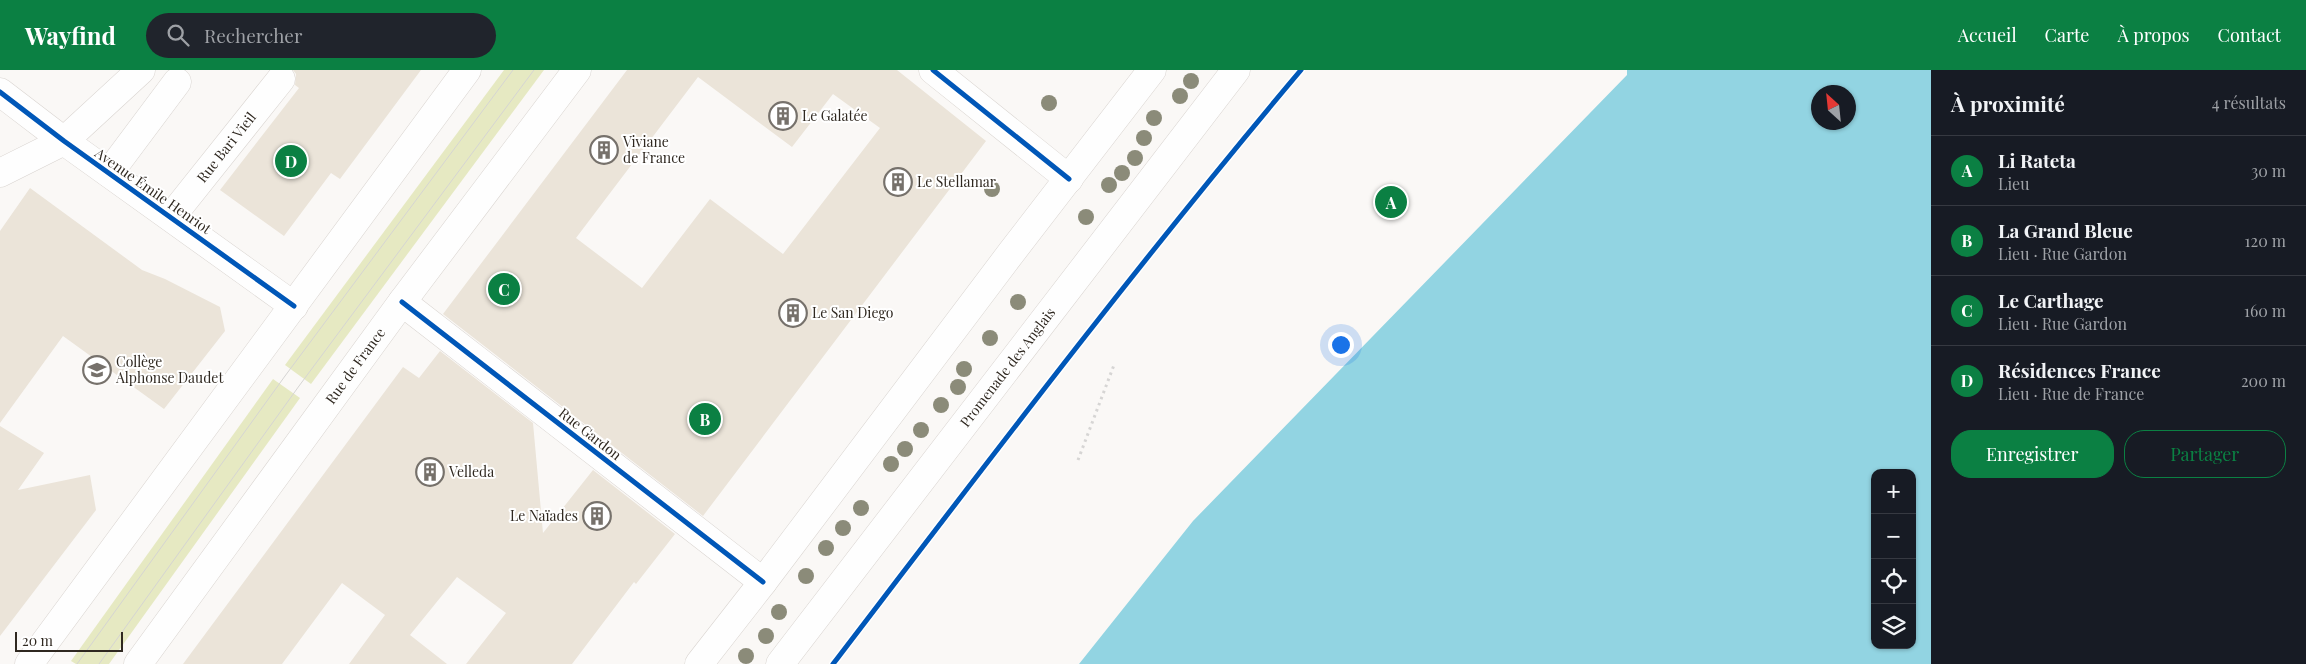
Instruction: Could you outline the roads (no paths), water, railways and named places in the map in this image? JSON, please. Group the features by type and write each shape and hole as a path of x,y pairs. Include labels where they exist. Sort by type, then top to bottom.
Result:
{"main road":[{"path":"0,173 64,141 141,70"},
{"path":"29,664 467,70"},
{"name":"Rue de France","path":"138,664 402,302 577,70"},
{"path":"933,70 1069,179"},
{"path":"699,664 764,582 1152,70"},
{"name":"Promenade des Anglais","path":"780,664 1236,70"},
{"name":"Rue Bari Vieil","path":"171,217 281,79"},
{"path":"109,173 177,82"},
{"name":"Avenue Émile Henriot","path":"0,92 64,141 294,306"},
{"name":"Rue Gardon","path":"402,302 764,582"}],"water":[{"path":"1627,70 1931,70 1931,664 1079,664 1193,521 1627,75"}],"tram line":[{"path":"77,664 285,376 513,70"},
{"path":"99,664 299,386 534,70"}],"place":[{"name":"Le Galatée","path":"783,116"},
{"name":"Viviane de France","path":"604,150"},
{"name":"Résidences France","path":"291,161"},
{"name":"Le Stellamar","path":"898,182"},
{"name":"Li Rateta","path":"1391,202"},
{"name":"Le Carthage","path":"504,289"},
{"name":"Le San Diego","path":"793,313"},
{"name":"Collège Alphonse Daudet","path":"97,370"},
{"name":"La Grand Bleue","path":"705,419"},
{"name":"Velleda","path":"430,472"},
{"name":"Le Naïades","path":"597,516"}]}
